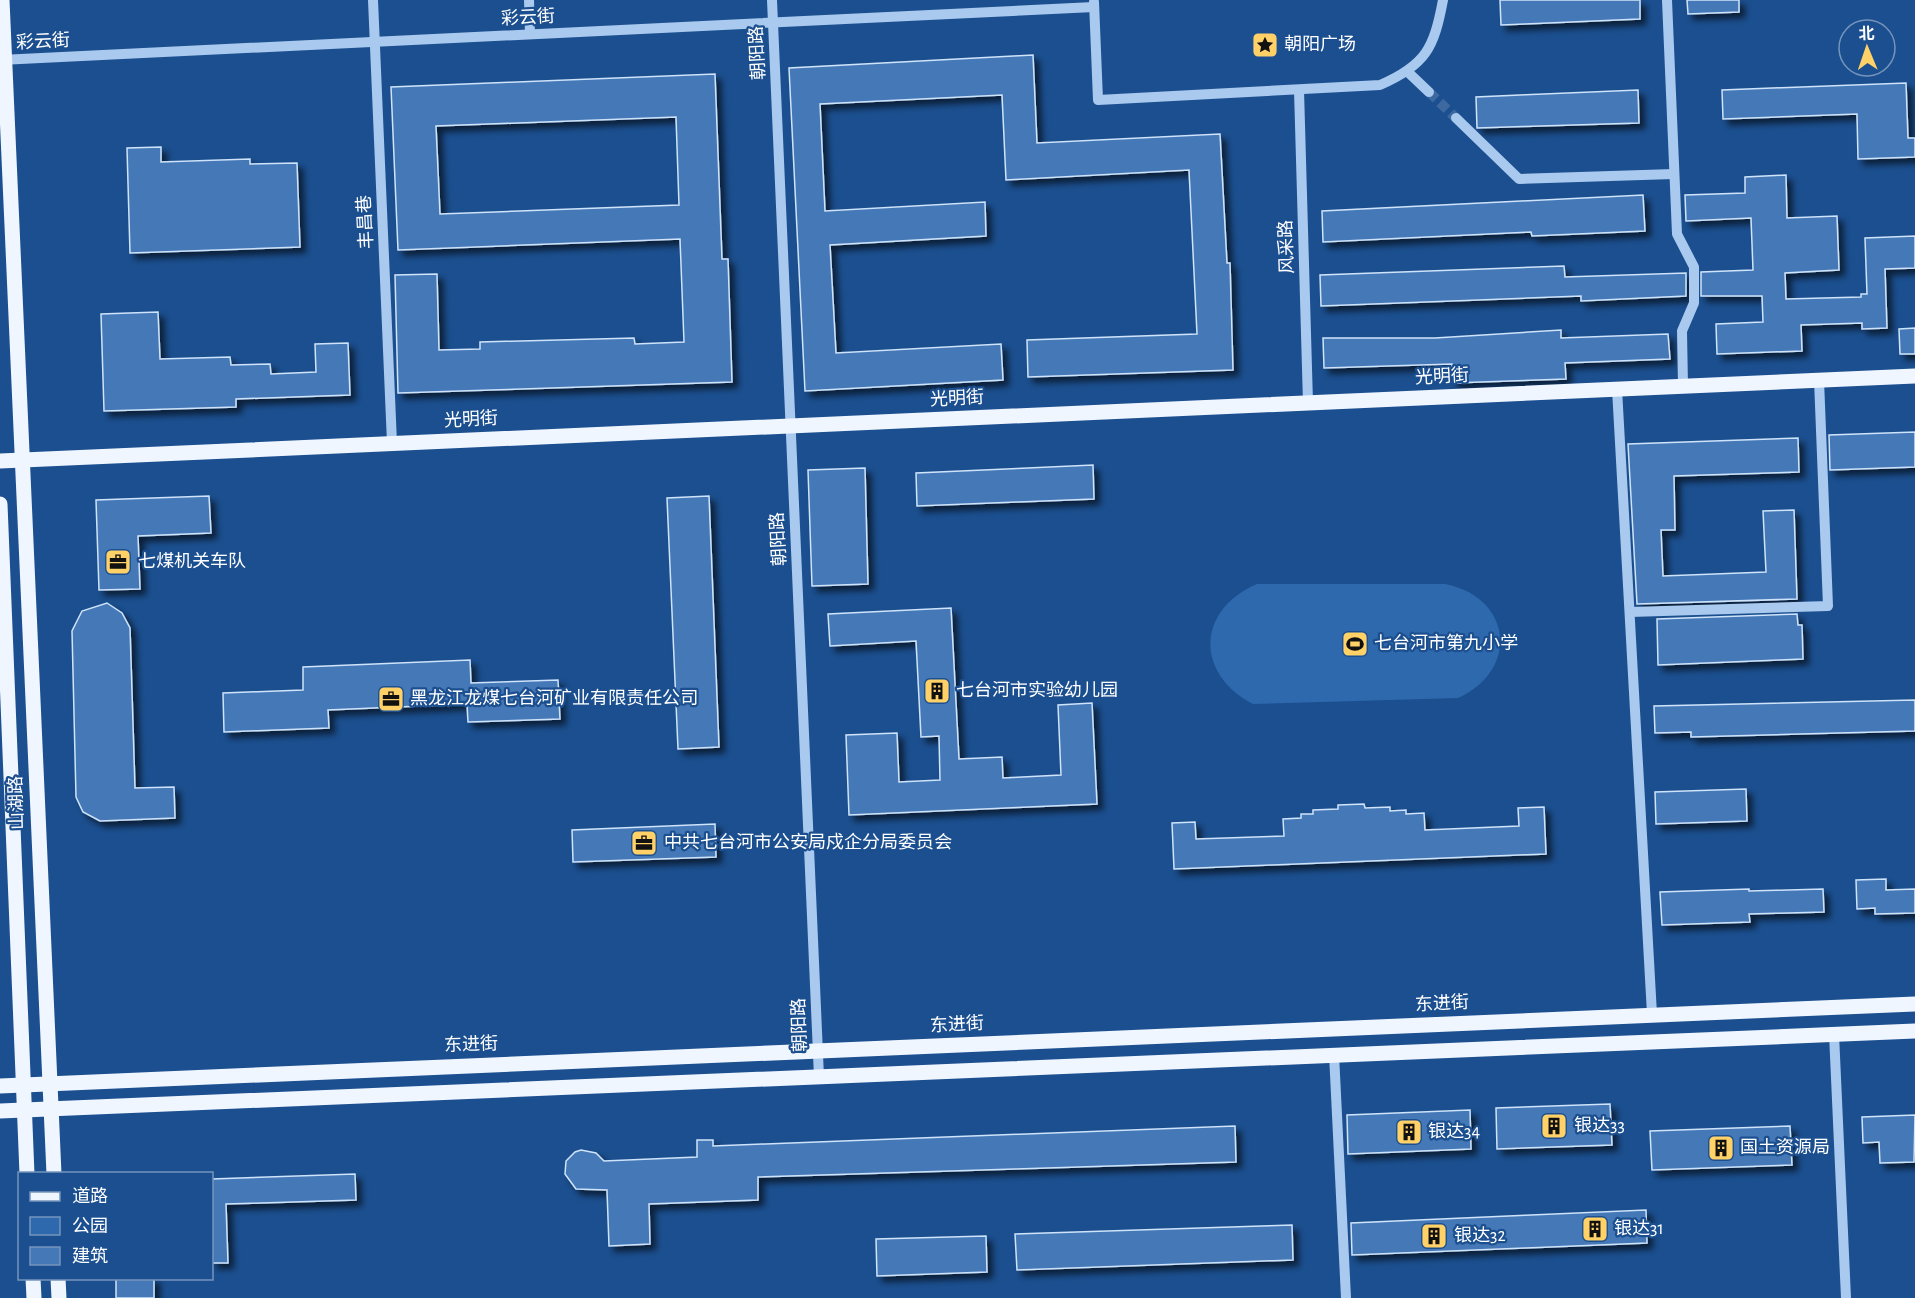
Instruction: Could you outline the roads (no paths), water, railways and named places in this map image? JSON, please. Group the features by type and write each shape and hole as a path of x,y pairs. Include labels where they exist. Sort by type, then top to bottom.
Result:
{"main road":[{"name":"山湖路","path":"2,0 48,1082 54,1172"},
{"name":"光明街","path":"0,461 23,458 1915,376"},
{"name":"山湖路","path":"0,504 27,1172"},
{"name":"东进街","path":"0,1086 48,1082 1915,1004"},
{"path":"0,1112 1915,1030"},
{"path":"33,1280 34,1298"},
{"path":"58,1280 59,1298"}],"street":[{"name":"丰昌巷","path":"373,0 392,443"},
{"path":"529,0 530,34"},
{"name":"朝阳路","path":"772,0 819,1077"},
{"path":"1094,3 1098,100 1380,85 1409,73 1426,54 1439,21 1443,0"},
{"path":"1667,0 1677,234 1694,267 1694,303 1682,331 1683,386"},
{"name":"彩云街","path":"3,60 773,22 1094,3"},
{"path":"1409,73 1429,92"},
{"name":"风采路","path":"1299,90 1308,403"},
{"path":"1456,118 1519,179 1674,174"},
{"path":"1630,612 1828,606 1819,380"},
{"path":"1617,389 1652,1014"},
{"path":"1834,1034 1846,1298"},
{"path":"1334,1054 1346,1298"}],"tunnel":[{"path":"1429,92 1456,118"}],"place":[{"name":"朝阳广场","path":"1265,45"},
{"name":"七煤机关车队","path":"118,562"},
{"name":"七台河市第九小学","path":"1355,644"},
{"name":"七台河市实验幼儿园","path":"937,691"},
{"name":"黑龙江龙煤七台河矿业有限责任公司","path":"391,699"},
{"name":"中共七台河市公安局戍企分局委员会","path":"644,843"},
{"name":"银达33","path":"1554,1126"},
{"name":"银达34","path":"1409,1132"},
{"name":"国土资源局","path":"1721,1148"},
{"name":"银达31","path":"1595,1229"},
{"name":"银达32","path":"1434,1236"}]}
